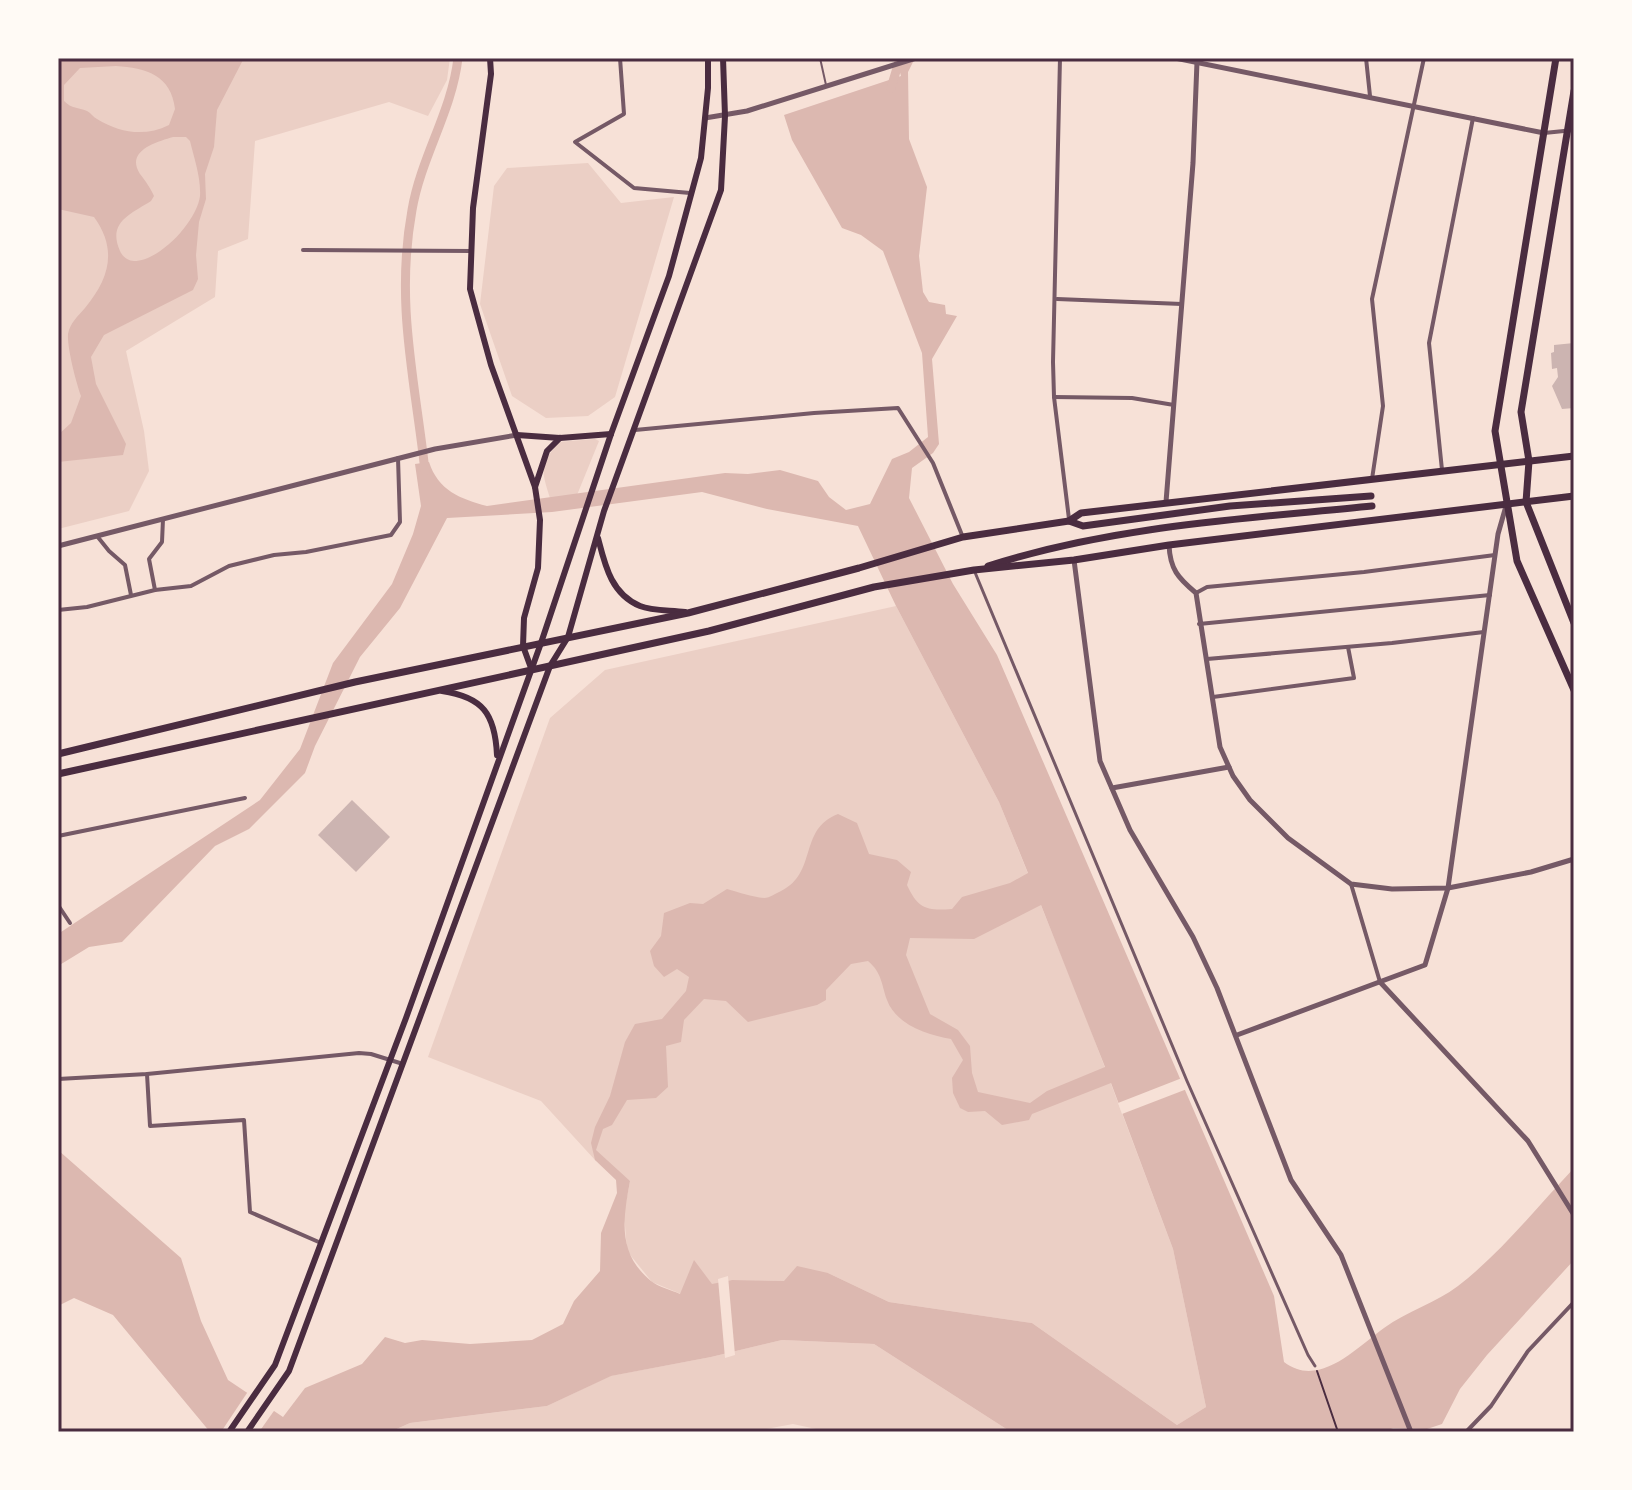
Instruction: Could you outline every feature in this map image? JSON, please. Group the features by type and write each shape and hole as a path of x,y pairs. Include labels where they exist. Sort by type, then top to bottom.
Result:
{"main road":[{"path":"490,58 491,74 473,208 470,289 491,365 535,489 540,520 538,568 525,609 523,646 531,668"},
{"path":"229,1432 275,1365 390,1060 541,643 611,434 669,276 701,158 708,58"},
{"path":"247,1432 289,1371 550,666 568,637 604,511 721,190 725,116 723,58"},
{"path":"1556,58 1495,431 1517,561 1574,690"},
{"path":"1574,91 1571,131 1521,412 1529,461 1526,502 1574,623"},
{"path":"517,435 560,438 611,434"},
{"path":"535,489 547,451 560,438"},
{"path":"58,754 355,682 688,613 963,537 1069,521 1081,513 1574,456"},
{"path":"1069,521 1083,526 1230,506 1371,496"},
{"path":"58,774 709,631 874,587 974,570 1574,496"},
{"path":"974,570 1032,552 1138,530 1372,506"},
{"path":"598,537 607,574 619,591 640,606 688,613"},
{"path":"434,690 464,694 483,707 495,730 498,761"}],"street":[{"path":"620,58 624,114 575,142 634,188 692,193"},
{"path":"705,118 725,116 916,58"},
{"path":"1060,58 1054,397 1069,521"},
{"path":"1175,58 1197,60 1544,133 1571,131"},
{"path":"1366,58 1370,96"},
{"path":"1372,479 1383,406 1372,299 1424,58"},
{"path":"1166,502 1193,163 1197,60"},
{"path":"1442,471 1429,343 1473,118"},
{"path":"303,250 472,251"},
{"path":"1056,299 1182,304"},
{"path":"1054,397 1132,398 1174,405"},
{"path":"633,431 898,408 933,463 963,537"},
{"path":"58,546 405,456 517,435"},
{"path":"58,610 87,607 155,590 191,586 229,566 274,555 306,552 391,535 400,522 398,458"},
{"path":"1237,1035 1425,965 1448,888 1495,555 1506,505"},
{"path":"155,590 149,559 162,542 163,519"},
{"path":"97,536 125,565 131,595"},
{"path":"1169,545 1169,561 1175,576 1196,593 1220,747 1250,800 1288,838 1351,884 1392,889 1448,888 1531,872 1574,859"},
{"path":"1196,593 1207,587 1364,572 1495,555"},
{"path":"1074,560 1100,761 1130,830 1193,937 1237,1035 1291,1180 1341,1255 1411,1432"},
{"path":"974,570 1187,1081 1315,1366"},
{"path":"1199,624 1490,595"},
{"path":"1205,659 1484,632"},
{"path":"1211,697 1354,678 1348,647"},
{"path":"1112,788 1229,767"},
{"path":"58,836 245,798"},
{"path":"1351,884 1380,982 1528,1141 1574,1215"},
{"path":"58,905 70,923"},
{"path":"58,1079 147,1074 359,1053 403,1064"},
{"path":"147,1074 150,1126 244,1120 250,1212 321,1243"},
{"path":"1466,1432 1491,1406 1528,1351 1574,1302"}],"lane":[{"path":"820,58 826,86"}],"path":[{"path":"1315,1366 1338,1432"}],"shaded area":[{"path":"58,58 450,58 447,80 428,116 389,102 255,141 248,239 218,251 215,297 126,351 144,431 149,471 129,511 58,529"},
{"path":"58,58 244,58 217,110 214,147 205,174 206,199 199,222 196,255 198,279 193,290 104,335 91,357 96,384 126,444 123,455 58,462 58,435 71,423 81,396 70,356 68,334 72,323 100,286 108,264 108,253 106,241 94,217 58,209","holes":["116,66 147,72 162,81 173,97 175,109 169,125 151,131 124,130 106,124 64,101 64,85 80,68","173,137 186,137 190,141 199,182 197,206 185,228 166,247 144,259 130,260 121,253 117,241 119,226 154,196 136,166 136,159 144,149"]},
{"path":"896,58 915,58 908,72 909,139 927,187 919,256 923,292 929,302 945,305 946,314 957,316 932,359 939,444 933,453 912,468 909,498 953,584 997,655 1274,1296 1284,1362 1310,1371 1337,1363 1393,1322 1449,1292 1504,1244 1574,1168 1574,1260 1487,1355 1460,1389 1442,1424 1427,1429 1393,1428 1384,1432 1011,1432 874,1344 782,1340 611,1376 547,1406 410,1423 390,1432 210,1432 113,1315 74,1298 58,1306 58,1150 181,1258 201,1321 228,1380 283,1417 305,1388 362,1364 385,1337 405,1343 422,1340 470,1344 532,1340 563,1324 574,1301 600,1271 601,1233 617,1193 616,1180 595,1160 591,1143 610,1096 625,1042 635,1024 662,1019 686,991 689,977 677,969 664,977 654,966 650,951 661,936 664,913 690,903 703,904 727,889 764,898 781,891 800,873 817,830 838,814 857,823 869,854 897,860 911,872 907,885 911,893 919,904 930,909 952,909 962,897 1010,883 1028,873 999,802 896,606 858,526 767,509 702,492 552,512 447,518 400,608 360,657 315,746 305,773 249,829 215,846 122,942 89,947 58,966 58,934 260,800 300,749 333,663 392,584 413,534 421,506 415,464 429,462 438,480 451,492 487,506 725,473 780,470 818,481 829,497 846,510 870,504 892,459 909,452 928,437 922,353 883,251 861,235 842,228 792,140 784,115 901,76","holes":["1041,905 1105,1067 1047,1091 1030,1103 978,1092 972,1073 970,1046 958,1030 930,1014 906,955 910,938 974,939","868,961 879,974 891,1009 898,1016 923,1031 951,1039 963,1060 952,1078 953,1093 960,1108 968,1112 985,1111 1002,1125 1029,1120 1032,1114 1111,1083 1173,1249 1206,1407 1177,1425 1032,1323 889,1302 828,1273 797,1266 784,1281 732,1280 712,1284 694,1260 680,1294 654,1283 640,1270 632,1259 625,1235 630,1181 596,1150 603,1129 612,1125 627,1100 656,1098 668,1087 666,1046 681,1042 684,1020 704,999 726,1001 748,1022 817,1005 826,1000 826,990 851,964"]},
{"path":"588,163 621,203 674,197 615,397 588,416 546,418 512,396 480,304 494,186 507,168"},
{"path":"599,441 577,495 550,498 544,468 558,442"},
{"path":"896,606 999,802 1081,1004 1173,1249 1206,1407 1177,1425 1032,1323 889,1302 828,1273 785,1281 732,1280 681,1294 652,1282 627,1251 624,1213 630,1181 595,1160 541,1101 428,1057 550,718 605,670"},
{"path":"782,1340 874,1344 1011,1432 830,1432 793,1424 750,1432 390,1432 410,1423 547,1406 610,1376"}],"pier":[{"path":"1182,1078 1187,1089 1122,1114 1118,1103"},
{"path":"728,1276 735,1355 725,1358 718,1279"},
{"path":"249,1390 276,1408 259,1432 221,1432"}],"building":[{"path":"1574,343 1574,408 1562,409 1552,386 1558,377 1557,368 1552,369 1551,353 1554,352 1554,345"},
{"path":"352,800 390,837 356,872 318,835"}],"waterway":[{"path":"425,471 408,341 407,244 416,190 450,97 458,58"},
{"path":"891,88 900,58"}]}
